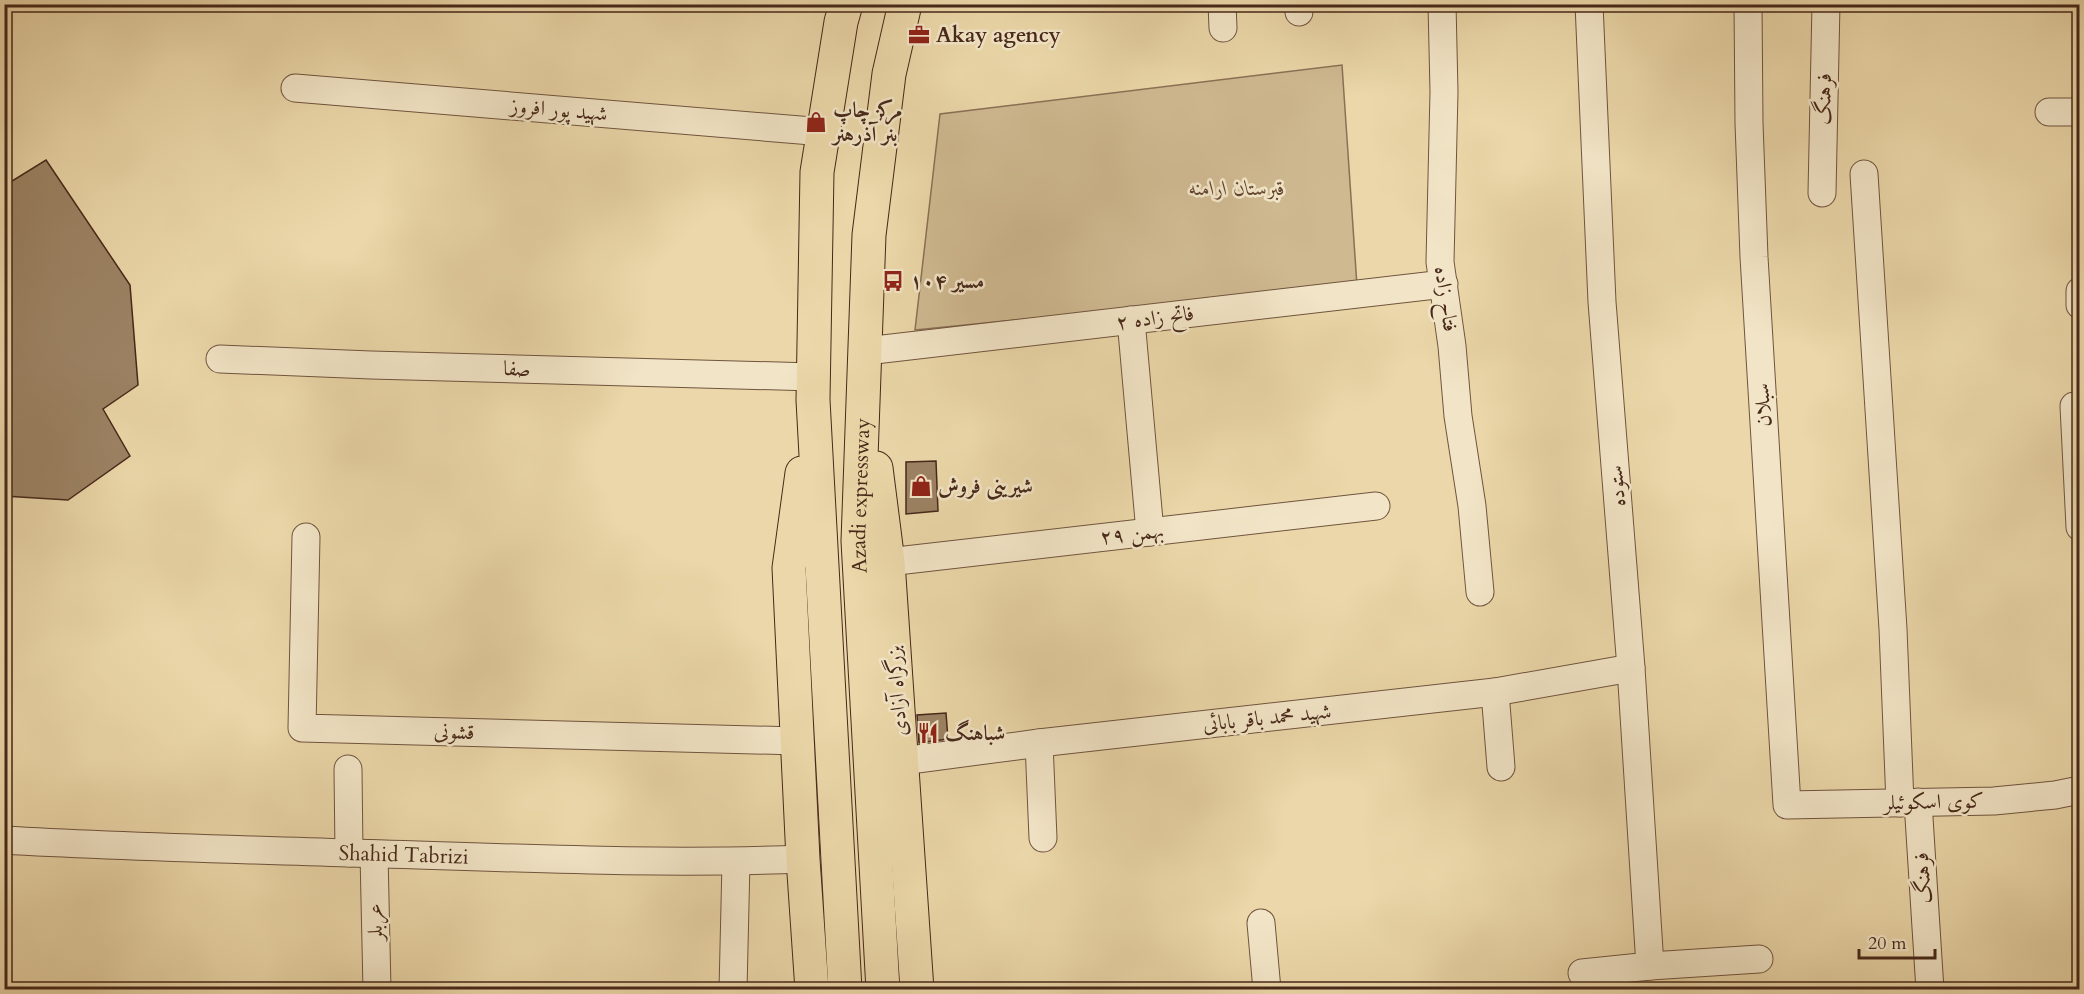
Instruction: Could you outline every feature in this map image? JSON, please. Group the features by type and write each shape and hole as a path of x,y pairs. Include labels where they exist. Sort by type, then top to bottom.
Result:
{"highway":[{"name":"Azadi expressway","path":"845,990 813,389 817,172 841,22 846,4"},
{"name":"Azadi expressway","path":"883,990 858,541 869,235 889,74 906,4"},
{"path":"812,990 803,860 789,568 813,389"},
{"name":"بزرگراه آزادی","path":"865,394 888,562 917,990"}],"street":[{"name":"فتاح زاده","path":"1443,4 1444,92 1440,262 1452,346 1458,416 1472,506 1480,592"},
{"name":"ستوده","path":"1589,4 1602,302 1631,668 1650,966"},
{"name":"سبلان","path":"1748,4 1749,123 1754,256 1787,805"},
{"name":"فرهنگ","path":"1822,194 1826,4"},
{"name":"شهید پور افروز","path":"295,88 824,132"},
{"path":"2049,112 2079,112"},
{"name":"فرهنگ","path":"1864,174 1893,629 1909,803 1930,990"},
{"name":"فاتح زاده ۲","path":"866,351 1444,284"},
{"path":"1131,320 1150,532"},
{"name":"صفا","path":"220,359 813,389"},
{"path":"2074,406 2079,527"},
{"name":"۲۹ بهمن","path":"888,562 1376,506"},
{"name":"قشونی","path":"306,537 302,728 797,741"},
{"name":"شهید محمد باقر بابائی","path":"902,761 1039,743 1495,692 1631,668"},
{"path":"1495,692 1501,767"},
{"path":"1039,743 1043,838"},
{"name":"عربلر","path":"348,769 361,853 377,990"},
{"name":"کوی اسکوئیلر","path":"1787,805 1994,801 2055,795 2079,790"},
{"name":"Shahid Tabrizi","path":"4,840 211,850 561,860 736,862 803,860"},
{"path":"733,990 736,862"},
{"path":"1261,923 1267,990"},
{"path":"1582,973 1759,959"}],"green space":[{"name":"قبرستان ارامنه","path":"1342,65 1357,286 915,330 940,114"}],"building":[{"path":"46,160 130,285 138,385 103,409 130,456 68,500 4,496 4,186"},
{"name":"شیرینی فروش","path":"936,461 938,511 906,514 906,462"},
{"path":"946,713 948,739 919,743 917,715"}],"place":[{"name":"Akay agency","path":"919,35"},
{"name":"مرکز چاپ بنر آذرهنر","path":"816,122"},
{"name":"مسیر ۱۰۴","path":"893,281"},
{"name":"شیرینی فروش","path":"921,486"},
{"name":"شباهنگ","path":"928,733"}]}
